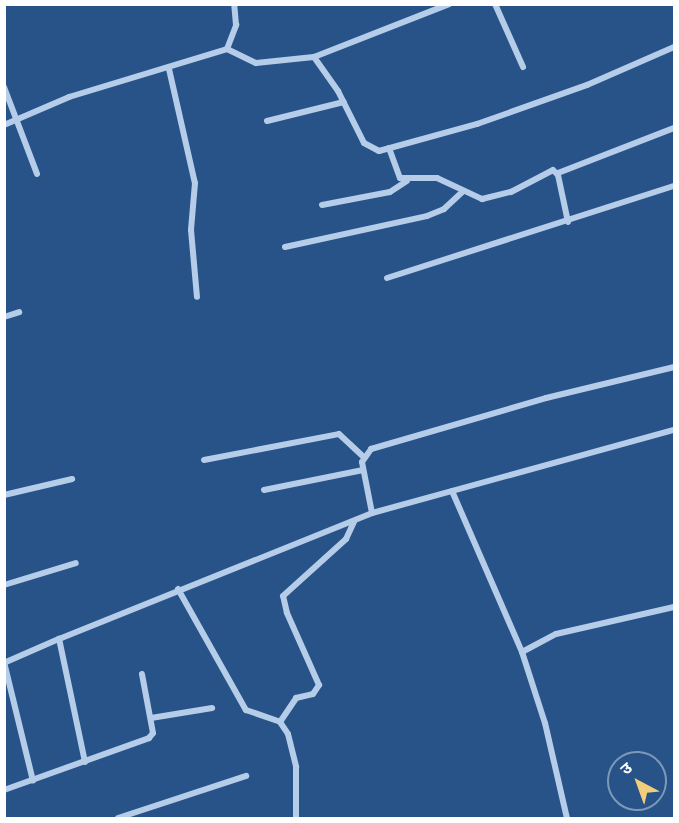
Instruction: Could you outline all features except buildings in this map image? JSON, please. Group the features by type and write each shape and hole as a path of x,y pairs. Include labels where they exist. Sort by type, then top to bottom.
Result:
{"street":[{"path":"227,49 236,25 234,4"},
{"path":"4,125 69,97 169,69 227,49 256,63 314,57 449,4"},
{"path":"495,4 523,67"},
{"path":"314,57 344,102 364,143 372,150 388,148 477,124 587,85 675,47"},
{"path":"169,69 195,183 191,230 197,297"},
{"path":"4,87 37,174"},
{"path":"267,122 344,102"},
{"path":"322,205 390,192 407,181 437,178 463,191 492,199 546,171 558,173 675,128"},
{"path":"388,148 397,173 407,181"},
{"path":"558,173 568,222"},
{"path":"387,278 675,186"},
{"path":"285,247 427,216 444,209 463,191"},
{"path":"4,317 19,312"},
{"path":"363,456 379,446 546,398 675,367"},
{"path":"33,781 5,662 178,589 355,522 372,513 675,430"},
{"path":"204,460 339,434 363,456 363,470 372,513"},
{"path":"264,490 363,470"},
{"path":"4,495 72,479"},
{"path":"452,491 522,652 545,723 567,819"},
{"path":"280,722 296,698 313,694 319,684 287,613 283,596 339,546 355,522"},
{"path":"4,585 76,563"},
{"path":"178,589 246,710 280,722"},
{"path":"522,652 556,634 675,607"},
{"path":"59,639 85,762"},
{"path":"4,790 149,738 153,733 152,718 142,674"},
{"path":"152,718 212,708"},
{"path":"280,722 296,767 296,819"},
{"path":"118,819 246,776"}]}
